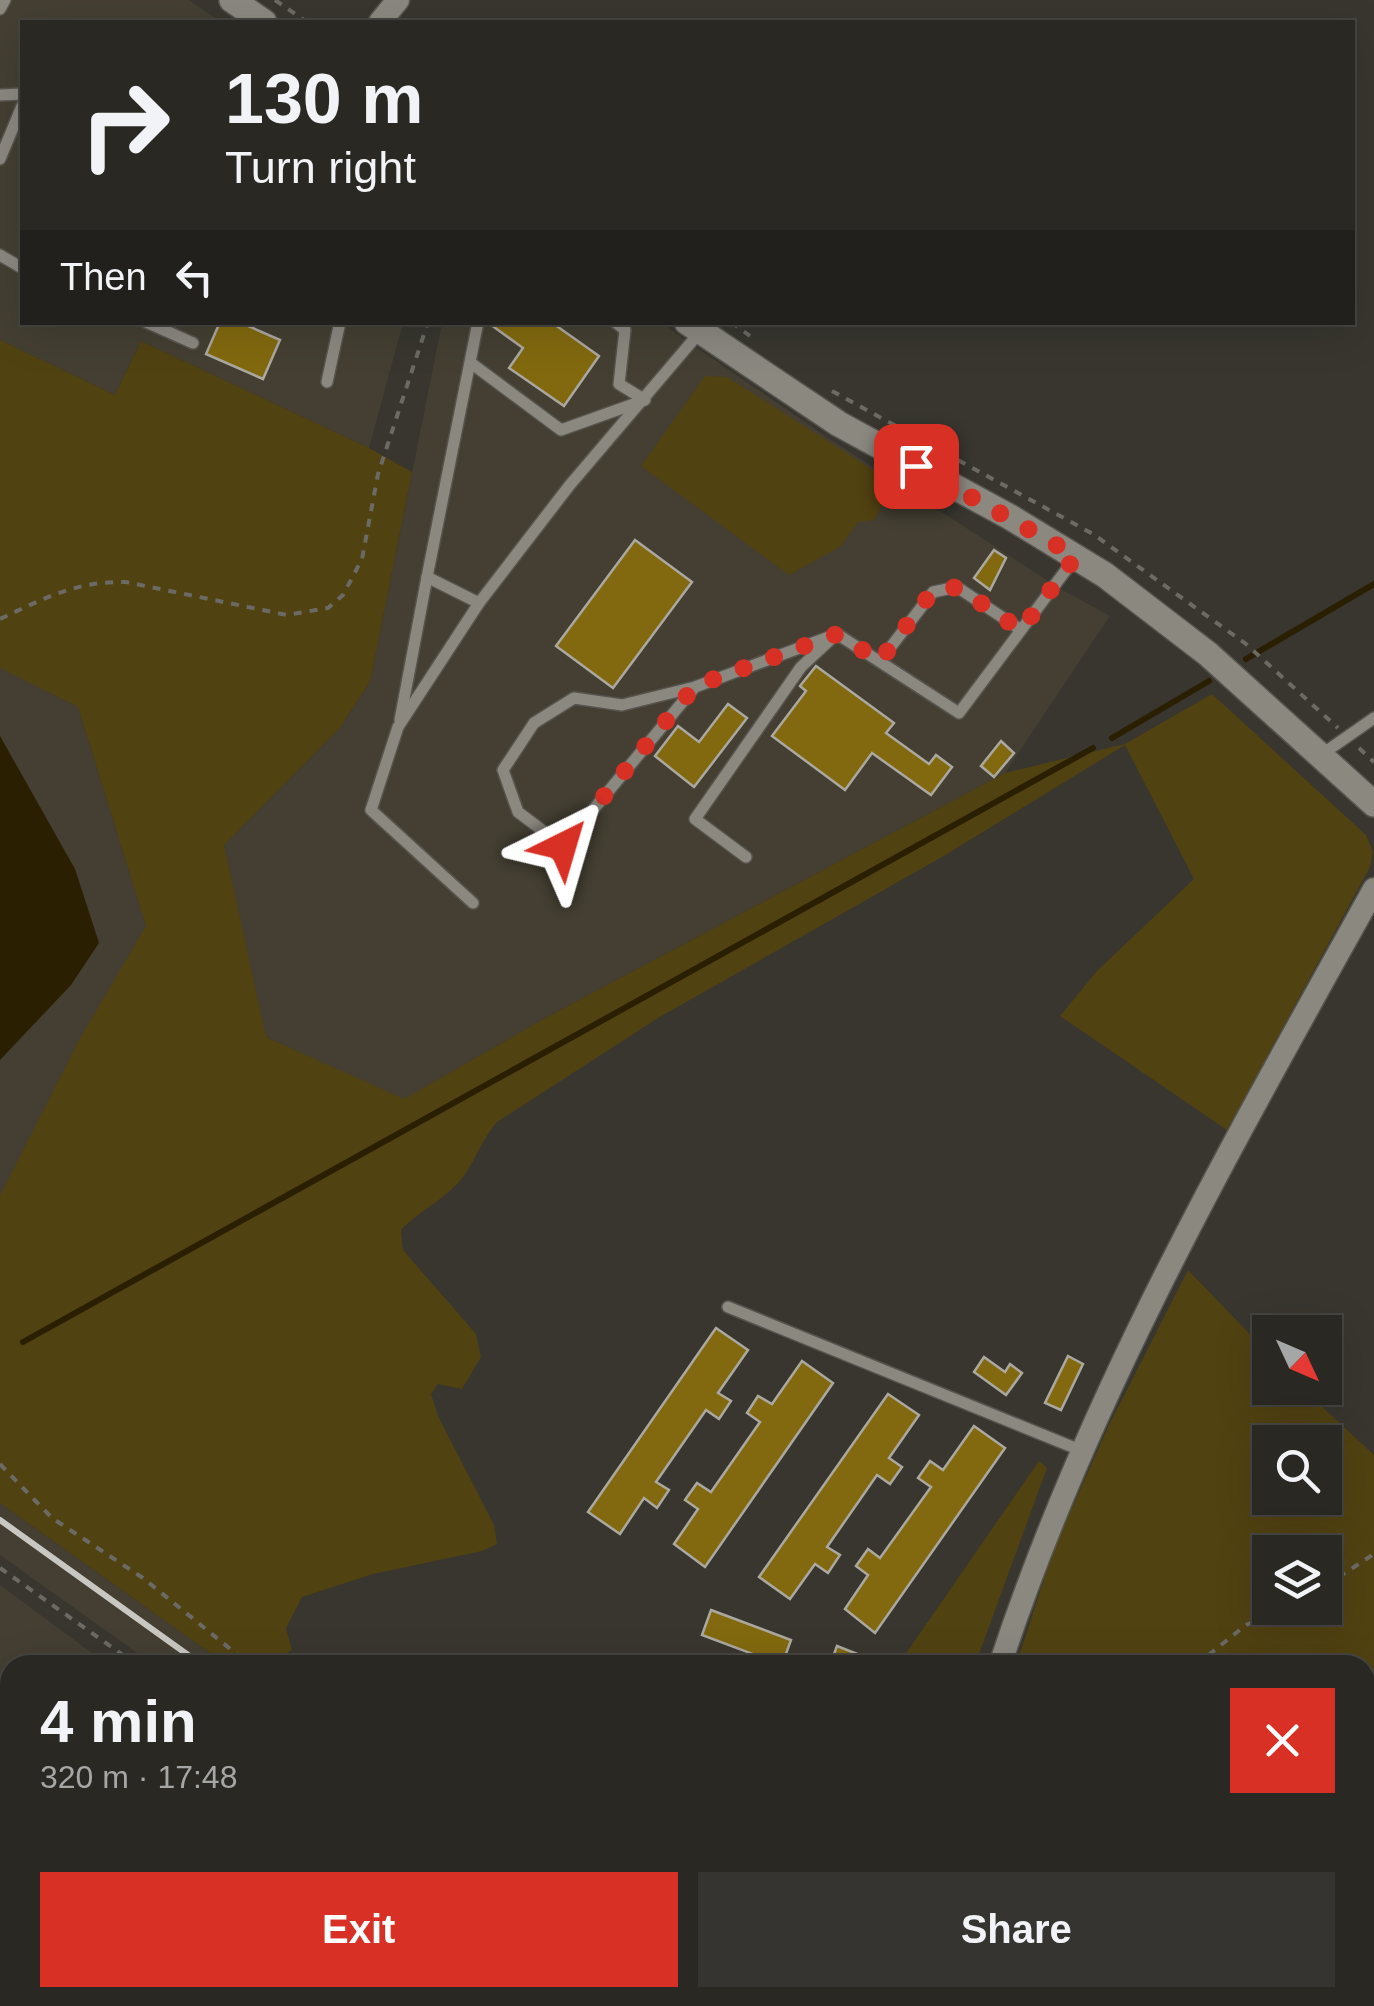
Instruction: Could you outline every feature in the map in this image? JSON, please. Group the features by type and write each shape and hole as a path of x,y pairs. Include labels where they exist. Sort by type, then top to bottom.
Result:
{"street":[{"path":"232,0 261,20"},
{"path":"382,20 398,0"},
{"path":"694,327 839,424 1076,556 1208,654 1374,804"},
{"path":"1003,1655 1030,1574 1080,1450 1216,1176 1374,888"}],"lane":[{"path":"0,9 5,0"},
{"path":"0,160 20,111"},
{"path":"0,122 14,125"},
{"path":"152,325 193,344"},
{"path":"327,382 339,325"},
{"path":"473,903 371,810 398,727 477,325"},
{"path":"619,325 625,330 619,384 646,400"},
{"path":"398,727 480,603 570,486 646,400 694,327"},
{"path":"471,363 561,430 646,400"},
{"path":"837,634 960,713 1076,556"},
{"path":"427,576 480,603"},
{"path":"880,661 932,592 957,587 1021,630"},
{"path":"695,686 563,846 518,812 503,770 534,722 574,698 622,705 695,686 837,634"},
{"path":"746,857 694,818 801,667 837,634"},
{"path":"1320,755 1374,718"},
{"path":"728,1306 1080,1450"}],"path":[{"path":"275,0 304,20"},
{"path":"0,619 76,585 99,581 126,582 287,615 328,608 355,579 378,474 427,325"},
{"path":"1246,644 1374,762"},
{"path":"0,1464 52,1518 129,1568 238,1655"},
{"path":"1342,1575 1374,1554"},
{"path":"0,1568 123,1655"},
{"path":"1208,1655 1252,1622"}],"shaded area":[{"path":"0,0 189,0 218,20 20,20 20,325 402,325 369,448 141,341 115,395 0,340"},
{"path":"442,325 664,325 825,436 1057,587 1110,616 1005,773 547,1017 403,1100 264,1036 224,845 339,729 370,682"},
{"path":"0,340 115,395 141,341 412,472 370,682 339,729 224,845 266,1037 404,1099 547,1017 1005,773 1125,744 1212,694 1366,835 1373,852 1370,867 1227,1130 1060,1016 1097,971 1194,879 1125,745 942,857 658,1018 497,1122 456,1185 401,1230 403,1250 476,1334 481,1357 462,1389 438,1384 431,1394 438,1416 494,1525 497,1544 482,1551 373,1574 302,1597 286,1628 292,1650 284,1655 213,1655 0,1503 0,1196 79,1040 146,926 78,707 0,668"},
{"path":"705,376 727,377 876,472 887,496 874,520 858,522 841,546 789,575 641,466"},
{"path":"0,667 78,707 146,926 0,1197"},
{"path":"0,736 75,869 99,943 71,985 0,1060"},
{"path":"1188,1270 1252,1336 1252,1405 1320,1405 1342,1425 1252,1425 1252,1515 1342,1515 1342,1425 1374,1455 1374,1655 1019,1655 1055,1546 1108,1427"},
{"path":"1039,1461 1047,1468 979,1655 905,1655"},
{"path":"0,1503 213,1655 140,1655 0,1555"},
{"path":"0,1585 94,1655 0,1655"}],"building":[{"path":"219,325 246,325 280,340 263,379 206,354"},
{"path":"491,325 555,325 599,356 564,406 509,368 523,348"},
{"path":"635,540 692,582 613,688 556,646"},
{"path":"994,550 1006,558 990,590 974,578"},
{"path":"816,666 894,723 886,733 929,764 936,755 952,767 931,795 872,753 845,790 772,736 806,691 800,686"},
{"path":"728,704 747,718 694,787 655,756 678,726 699,742"},
{"path":"1001,741 1014,753 994,777 981,766"},
{"path":"716,1328 748,1350 718,1393 731,1401 719,1419 706,1410 656,1482 669,1490 657,1508 644,1498 620,1534 588,1512"},
{"path":"1068,1356 1083,1364 1061,1410 1045,1403"},
{"path":"984,1357 1005,1372 1010,1364 1022,1373 1006,1395 974,1372"},
{"path":"802,1361 833,1383 705,1567 674,1544 698,1509 685,1500 697,1483 711,1492 760,1422 747,1413 758,1396 772,1404"},
{"path":"888,1394 919,1415 889,1458 902,1467 890,1484 877,1475 827,1547 840,1555 828,1573 815,1564 790,1599 759,1577"},
{"path":"974,1426 1005,1448 875,1633 845,1609 868,1575 856,1566 868,1549 880,1558 931,1487 918,1478 930,1461 943,1470"},
{"path":"711,1610 791,1640 786,1655 755,1655 702,1635"},
{"path":"837,1646 860,1655 834,1655"}],"waterway":[{"path":"1246,659 1374,584"},
{"path":"1112,738 1209,681"},
{"path":"23,1342 1093,748"}],"railway":[{"path":"0,1520 188,1655"}],"route":[{"path":"563,846 695,686 837,634 880,661 932,592 957,587 1021,630 1057,587 1076,556 916,466"}]}
